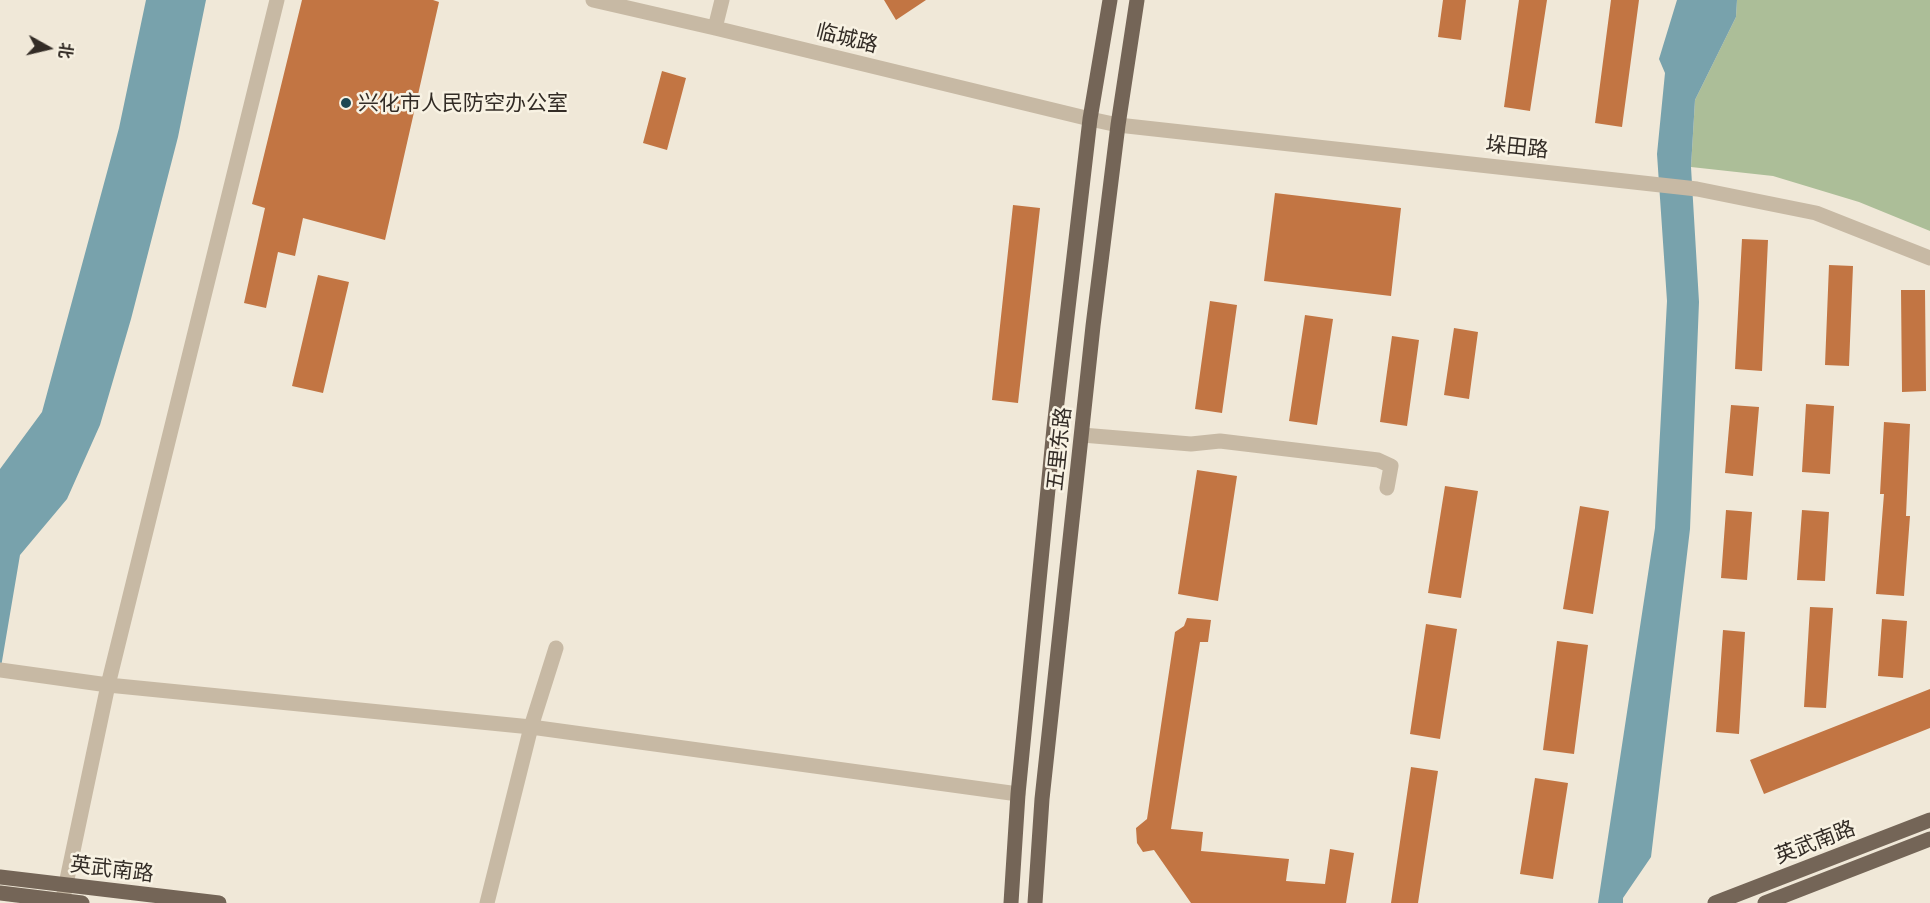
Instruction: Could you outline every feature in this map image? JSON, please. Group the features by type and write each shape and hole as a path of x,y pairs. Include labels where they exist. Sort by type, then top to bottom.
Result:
{"main road":[{"name":"五里东路","path":"1011,903 1018,794 1054,428 1090,120 1110,0"},
{"name":"五里东路","path":"1035,903 1042,799 1093,326 1118,125 1137,0"},
{"name":"英武南路","path":"1715,903 1930,820"},
{"name":"英武南路","path":"1765,903 1930,839"},
{"name":"英武南路","path":"0,877 219,903"},
{"name":"英武南路","path":"0,893 82,903"}],"street":[{"path":"63,902 108,685 277,0"},
{"name":"临城路","path":"593,0 1090,120"},
{"path":"715,28 722,0"},
{"name":"垛田路","path":"1090,120 1118,125 1697,189 1816,213 1930,258"},
{"path":"1082,435 1191,444 1220,441 1378,460 1391,466 1388,488"},
{"path":"487,903 531,727 556,648"},
{"path":"4,670 108,685 531,727 1018,794"}],"green space":[{"path":"1737,0 1930,0 1930,231 1859,202 1773,176 1691,167 1695,100 1736,17"}],"water":[{"path":"146,0 206,0 178,137 131,319 100,425 67,499 20,555 0,673 0,469 42,412 119,128"},
{"path":"1677,0 1737,0 1736,17 1695,100 1691,167 1699,302 1690,529 1651,857 1623,898 1623,903 1598,903 1655,528 1667,301 1657,154 1665,73 1659,59"}],"building":[{"name":"兴化市人民防空办公室","path":"302,0 433,0 439,2 385,240 303,218 295,256 278,252 266,308 244,303 265,208 252,204"},
{"path":"884,0 926,0 896,20"},
{"path":"1443,0 1466,0 1461,40 1438,37"},
{"path":"1519,0 1547,0 1530,111 1504,107"},
{"path":"1611,0 1639,0 1622,127 1595,123"},
{"path":"662,71 686,78 667,150 643,143"},
{"path":"1275,193 1401,208 1391,296 1264,281"},
{"path":"1013,205 1040,208 1018,403 992,400"},
{"path":"1742,239 1768,240 1762,371 1735,369"},
{"path":"1829,265 1853,266 1849,366 1825,365"},
{"path":"318,275 349,282 323,393 292,386"},
{"path":"1901,290 1925,290 1926,391 1902,392"},
{"path":"1210,301 1237,305 1222,413 1195,409"},
{"path":"1305,315 1333,319 1317,425 1289,421"},
{"path":"1454,328 1478,332 1469,399 1444,395"},
{"path":"1392,336 1419,340 1407,426 1380,422"},
{"path":"1806,404 1834,406 1830,474 1802,472"},
{"path":"1731,405 1759,407 1753,476 1725,473"},
{"path":"1884,422 1910,424 1906,516 1910,516 1904,596 1876,594 1884,494 1880,494"},
{"path":"1197,470 1237,476 1218,601 1178,594"},
{"path":"1445,486 1478,491 1461,598 1428,593"},
{"path":"1580,506 1609,511 1593,614 1563,609"},
{"path":"1726,510 1752,512 1747,580 1721,578"},
{"path":"1802,510 1829,512 1825,581 1797,580"},
{"path":"1810,607 1833,608 1826,708 1804,707"},
{"path":"1187,618 1211,620 1208,642 1200,642 1171,829 1203,832 1201,851 1289,859 1286,881 1325,884 1330,849 1354,853 1346,903 1191,903 1154,850 1143,852 1137,843 1136,828 1147,819 1175,632 1184,626"},
{"path":"1882,619 1907,621 1903,678 1878,676"},
{"path":"1426,624 1457,629 1440,739 1410,734"},
{"path":"1723,630 1745,632 1739,734 1716,732"},
{"path":"1557,641 1588,645 1574,754 1543,750"},
{"path":"1930,689 1930,728 1764,794 1750,760"},
{"path":"1411,767 1438,771 1418,903 1391,903"},
{"path":"1535,778 1568,783 1553,879 1520,874"}],"place":[{"name":"兴化市人民防空办公室","path":"346,103"}]}
